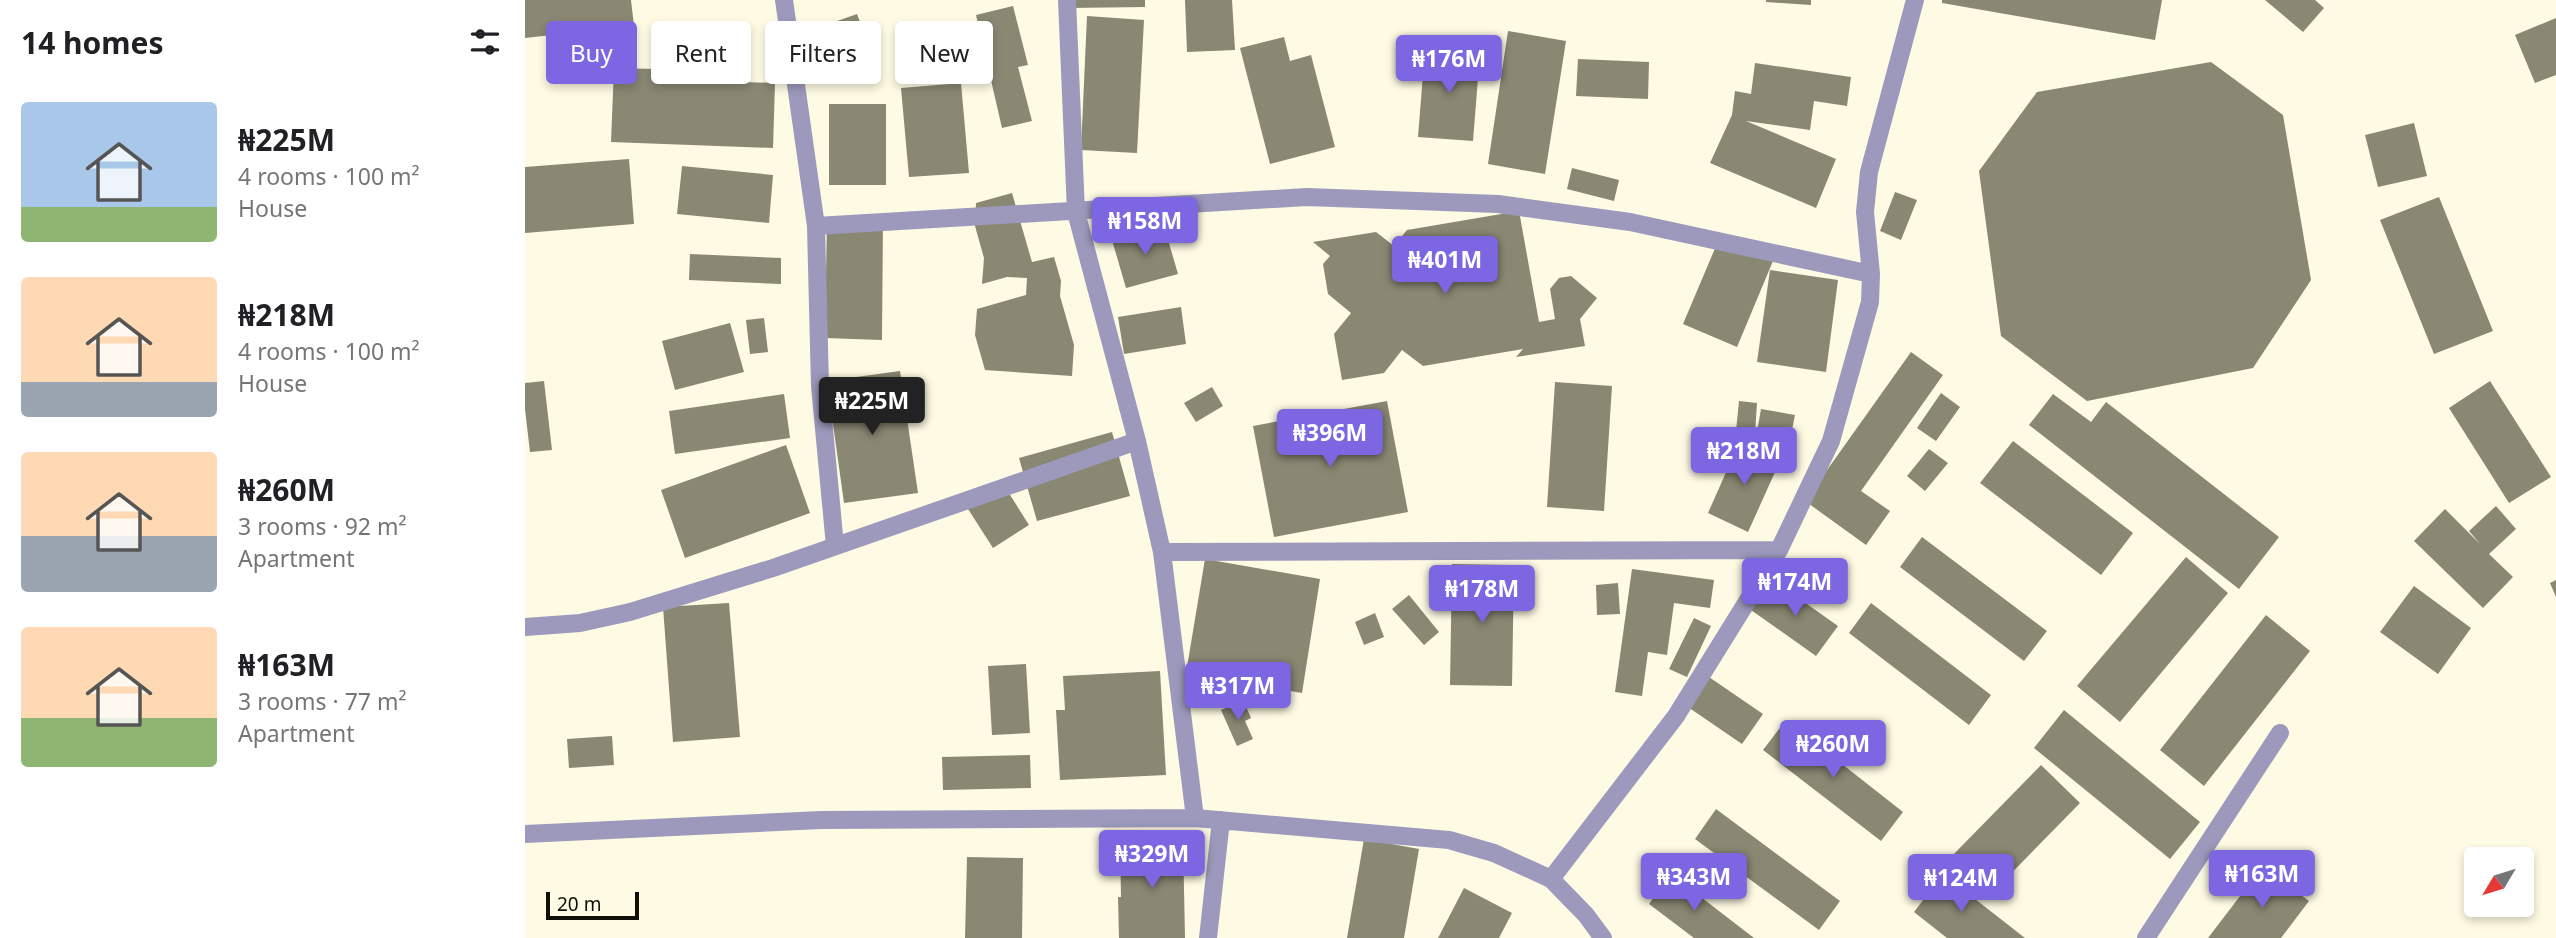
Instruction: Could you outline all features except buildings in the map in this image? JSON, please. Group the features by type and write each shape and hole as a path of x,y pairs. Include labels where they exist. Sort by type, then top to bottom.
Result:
{"street":[{"path":"784,0 816,226 820,386 835,546"},
{"path":"1067,0 1076,212 1137,441 1163,552 1195,818"},
{"path":"1551,879 1676,716 1779,550 1831,441 1870,302 1871,274 1865,212 1869,173 1915,0"},
{"path":"816,226 1307,197 1498,204 1630,222 1871,274"},
{"path":"525,627 580,623 630,612 835,546 1137,441"},
{"path":"1163,552 1779,550"},
{"path":"2146,938 2280,733"},
{"path":"525,834 821,820 1195,818 1449,840 1494,853 1551,879 1586,915 1603,938"},
{"path":"1208,938 1221,820"}]}
